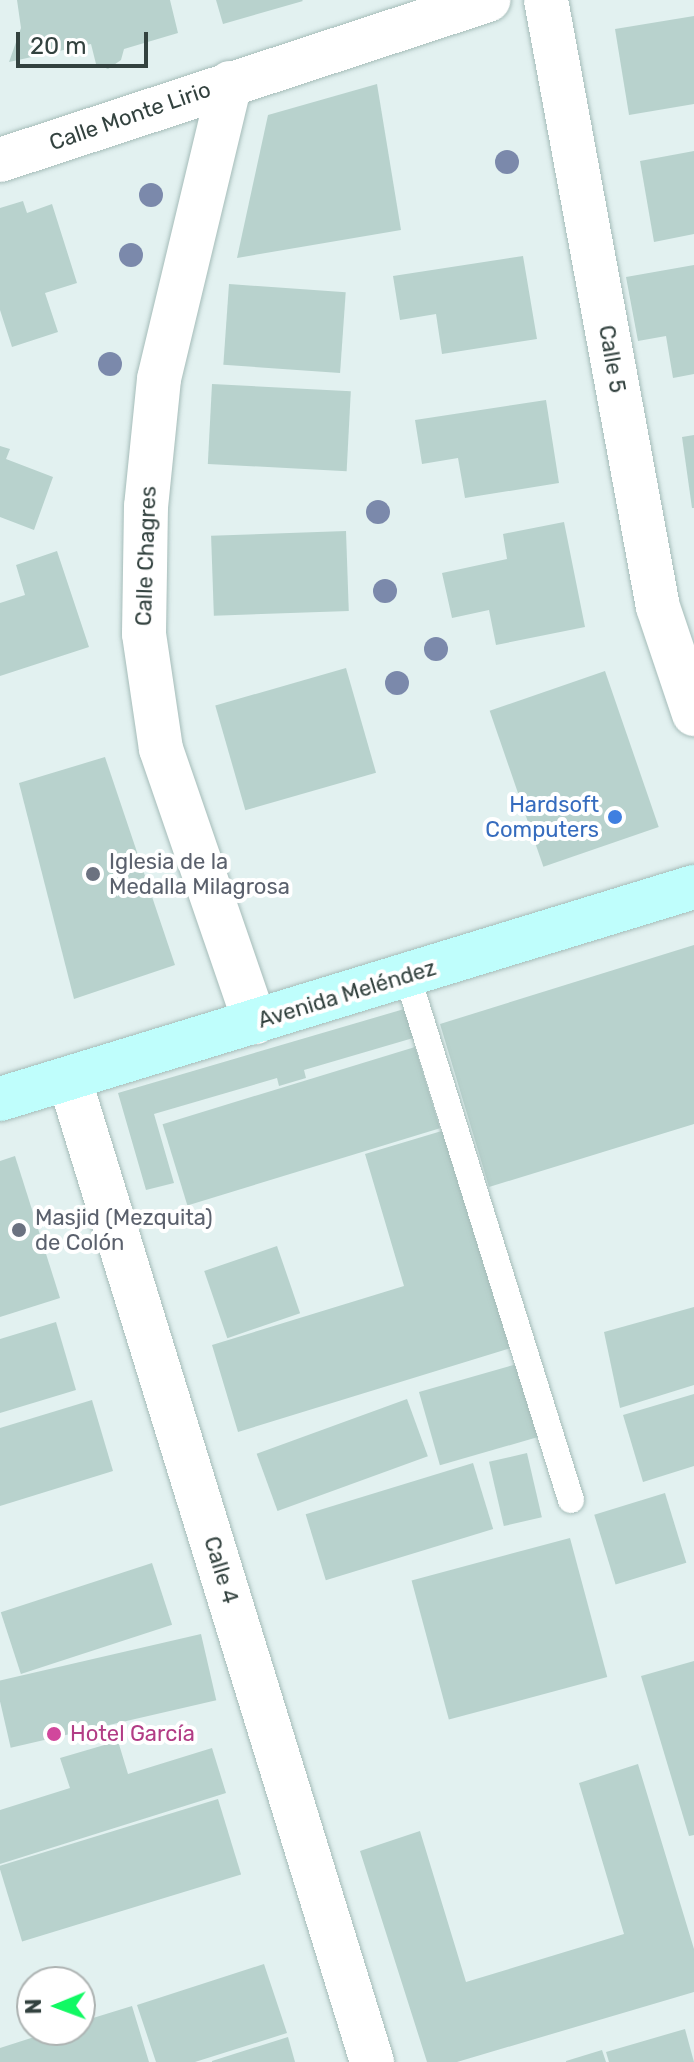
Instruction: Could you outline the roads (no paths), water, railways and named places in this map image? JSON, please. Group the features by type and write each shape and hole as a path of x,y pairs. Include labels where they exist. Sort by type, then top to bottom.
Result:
{"street":[{"name":"Calle Monte Lirio","path":"0,160 488,0"},
{"name":"Calle 5","path":"546,0 658,607 694,714"},
{"name":"Calle Chagres","path":"230,83 159,379 146,506 144,634 161,749 255,1022"},
{"name":"Avenida Meléndez","path":"0,1099 694,887"},
{"name":"Calle 4","path":"69,1078 372,2062"}],"lane":[{"path":"407,975 571,1500"}],"place":[{"name":"Hardsoft Computers","path":"615,817"},
{"name":"Iglesia de la Medalla Milagrosa","path":"93,874"},
{"name":"Masjid (Mezquita) de Colón","path":"19,1230"},
{"name":"Hotel García","path":"54,1734"}]}
